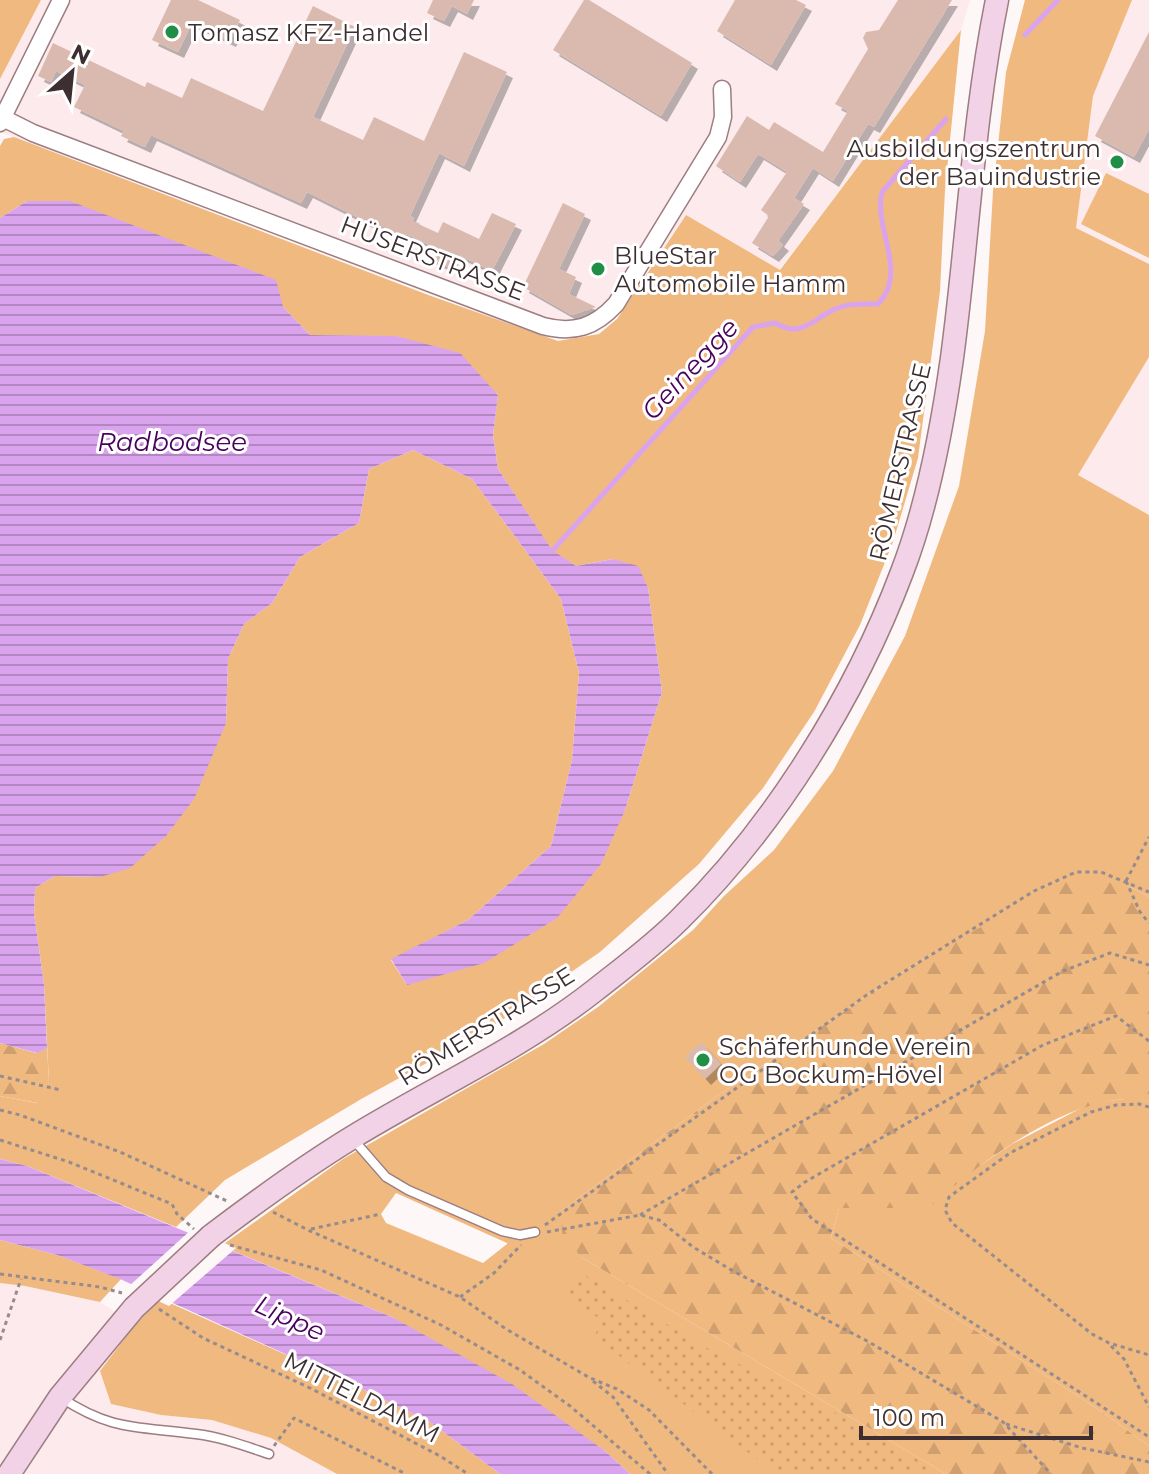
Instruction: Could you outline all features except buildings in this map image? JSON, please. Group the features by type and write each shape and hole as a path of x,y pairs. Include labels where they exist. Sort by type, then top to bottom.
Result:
{"main road":[{"name":"RÖMERSTRASSE","path":"9,1474 60,1397 201,1232 250,1206 351,1138 544,1027 649,947 700,897 773,810 831,722 878,632 916,530 936,445 951,360 980,93 997,0"}],"street":[{"name":"HÜSERSTRASSE","path":"61,0 1,120 561,330 578,330 591,325 616,304 718,137 723,117 722,89"}],"lane":[{"path":"351,1138 386,1177 408,1190 502,1231 520,1235 535,1232"},
{"path":"60,1397 99,1420 115,1425 212,1436 269,1454"}],"path":[{"path":"1126,881 1149,837"},
{"path":"460,1297 494,1273 535,1232 649,1148 868,994 1034,891 1076,872 1101,872 1149,892"},
{"path":"1126,881 1140,912 1149,923"},
{"path":"535,1232 640,1215 1063,971 1110,953 1149,965"},
{"path":"1149,1041 1116,1016 1043,1045 792,1192 812,1219 1149,1437"},
{"path":"0,1076 61,1090"},
{"path":"1149,1107 1116,1105 1091,1112 1010,1153 949,1197 945,1210 952,1223 972,1240 1092,1334 1109,1343 1149,1355"},
{"path":"0,1110 120,1152 460,1297 506,1329 590,1378 617,1389 649,1410 712,1474"},
{"path":"0,1140 69,1162 172,1204 177,1214 201,1232"},
{"path":"308,1230 381,1214"},
{"path":"640,1215 659,1220 693,1247 733,1271 869,1342 1003,1422 1082,1448 1149,1462"},
{"path":"238,1249 321,1270 454,1333 520,1370 583,1416 650,1474"},
{"path":"0,1340 21,1279"},
{"path":"1109,1343 1124,1359 1149,1407"},
{"name":"MITTELDAMM","path":"239,1356 310,1388 440,1456 468,1474"},
{"path":"590,1378 613,1397 668,1474"},
{"path":"269,1454 294,1418 406,1474"},
{"path":"1003,1422 1051,1474"}],"shaded area":[{"path":"41,0 970,0 961,30 779,270 686,215 616,316 584,335 563,338 0,132 0,79"},
{"name":"Ausbildungszentrum der Bauindustrie","path":"1132,0 1149,0 1149,264 1076,228 1093,96"},
{"path":"1149,357 1149,515 1077,476"},
{"path":"0,1283 100,1302 135,1325 100,1371 111,1404 161,1415 212,1420 271,1438 337,1474 0,1474"}],"green space":[{"path":"0,0 41,0 0,79"},
{"path":"1025,0 1132,0 1093,96 1076,228 1149,264 1149,357 1078,475 1149,515 1149,897 1129,886 967,936 927,956 717,1096 561,1211 581,1257 946,1474 630,1474 605,1451 394,1318 221,1246 343,1159 544,1044 598,1007 693,930 724,896 774,850 833,771 905,636 959,486 985,331 993,191 1006,72","holes":["396,1193 507,1243 483,1263 386,1223 381,1214"]},
{"path":"961,30 945,190 940,291 918,458 893,542 860,625 814,712 763,788 699,864 600,952 492,1027 363,1098 225,1180 176,1227 27,1166 0,1159 0,1096 37,1103 49,1082 44,985 34,913 35,888 55,876 100,877 226,723 228,659 244,624 272,603 300,557 359,523 369,469 413,450 472,479 561,599 579,673 572,760 551,846 468,920 391,960 407,985 625,810 662,692 648,588 613,559 576,566 552,551 498,469 493,435 498,394 396,336 310,335 283,307 27,201 0,218 0,146 4,139 14,137 431,296 558,341 599,334 617,319 686,215 780,270"},
{"path":"1106,173 1149,194 1149,258 1081,224"},
{"path":"1076,876 1129,886 1149,897 1149,1102 1123,1099 1094,1104 1063,1116 1002,1151 929,1208 839,1208 831,1238 1101,1411 1149,1446 1149,1474 946,1474 581,1257 562,1233 561,1211 717,1096 927,956"},
{"path":"0,1043 36,1053 47,1048 49,1082 38,1103 0,1096"},
{"path":"1134,1098 1149,1102 1149,1446 1101,1411 831,1238 839,1208 928,1208 957,1181 1012,1144 1091,1103"},
{"path":"0,1240 57,1255 121,1279 100,1302 0,1283"},
{"path":"578,1271 717,1354 794,1389 943,1474 777,1474 594,1337 602,1320 563,1296"},
{"path":"161,1299 430,1422 500,1474 337,1474 271,1438 212,1420 161,1415 111,1404 100,1371 135,1325"}],"water":[{"name":"Radbodsee","path":"27,201 70,201 276,280 283,307 310,335 396,336 460,353 498,395 493,435 498,469 552,550 576,566 613,559 638,566 648,588 662,692 625,810 601,864 557,918 484,963 407,985 391,959 468,920 551,846 572,760 579,673 561,599 514,535 472,479 413,450 369,469 359,523 300,557 272,603 244,624 228,659 226,723 194,799 166,836 130,868 100,877 55,876 35,888 34,913 44,985 47,1048 37,1053 0,1043 0,218"},
{"name":"Lippe","path":"0,1159 27,1166 394,1318 512,1384 605,1451 630,1474 500,1474 430,1422 356,1386 120,1279 57,1255 0,1240"}],"pier":[{"path":"192,1229 236,1248 169,1306 128,1287"}],"waterway":[{"name":"Geinegge","path":"1025,35 1058,0"},
{"name":"Geinegge","path":"552,551 753,327 775,323 792,329 799,328 838,308 878,304 887,291 891,264 882,220 882,192 946,119"}],"place":[{"name":"Tomasz KFZ-Handel","path":"172,32"},
{"name":"Ausbildungszentrum der Bauindustrie","path":"1117,162"},
{"name":"BlueStar Automobile Hamm","path":"598,269"},
{"name":"Schäferhunde Verein OG Bockum-Hövel","path":"703,1060"}]}
